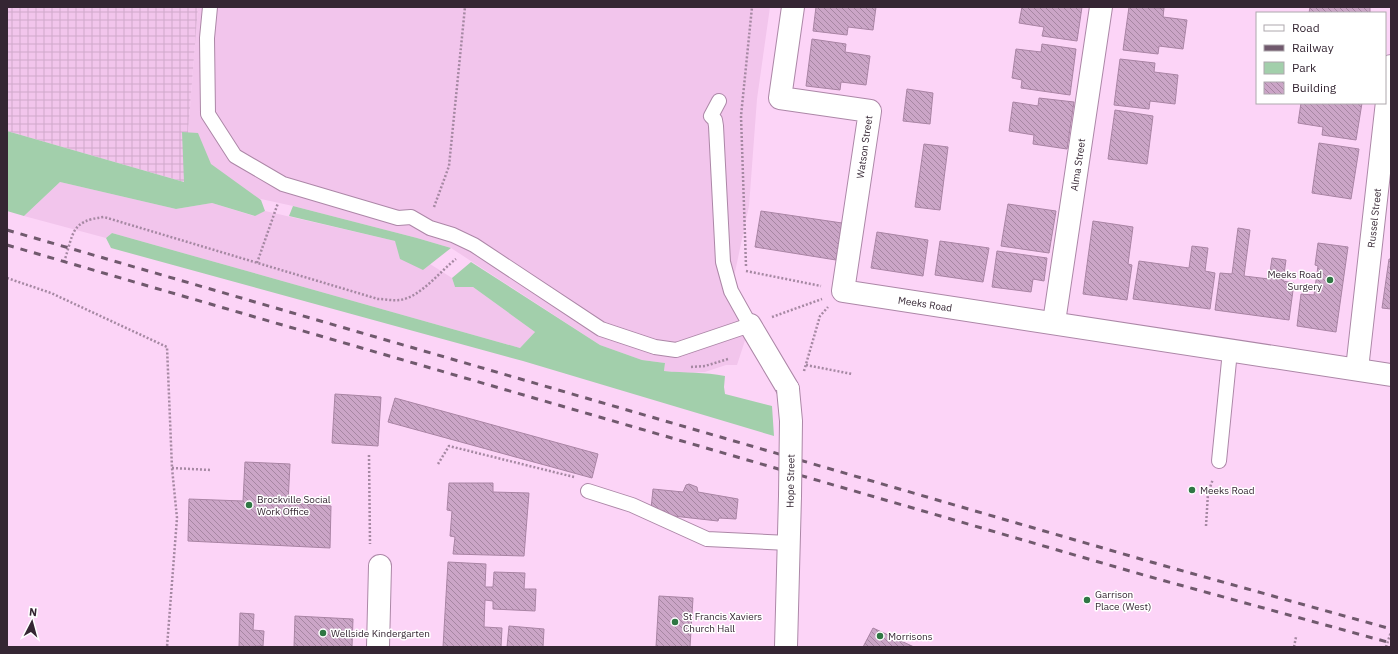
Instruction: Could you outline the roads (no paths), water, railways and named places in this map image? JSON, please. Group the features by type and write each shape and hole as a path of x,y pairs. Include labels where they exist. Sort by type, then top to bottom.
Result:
{"street":[{"name":"Watson Street","path":"792,7 780,98 870,111 843,290"},
{"name":"Alma Street","path":"1054,322 1101,7"},
{"name":"Russel Street","path":"1357,369 1391,66"},
{"name":"Meeks Road","path":"843,290 1391,375"},
{"name":"Hope Street","path":"750,325 795,384 791,420 786,647"},
{"path":"378,647 380,566"}],"lane":[{"path":"210,7 207,38 208,114 235,156 283,184 398,218 411,218 430,228 453,235 474,245 601,329 655,347 676,350 750,325 731,291 723,262 716,126 715,120 707,113 719,101"},
{"path":"1219,461 1230,351"},
{"path":"592,493 632,505 707,539 789,544"}],"railway":[{"path":"7,230 1151,562 1391,629"},
{"path":"7,245 1147,576 1391,643"}],"place":[{"name":"Meeks Road Surgery","path":"1330,280"},
{"name":"Meeks Road","path":"1192,490"},
{"name":"Brockville Social Work Office","path":"249,505"},
{"name":"Garrison Place (West)","path":"1087,600"},
{"name":"St Francis Xaviers Church Hall","path":"675,622"},
{"name":"Wellside Kindergarten","path":"323,633"},
{"name":"Morrisons","path":"880,636"}]}
